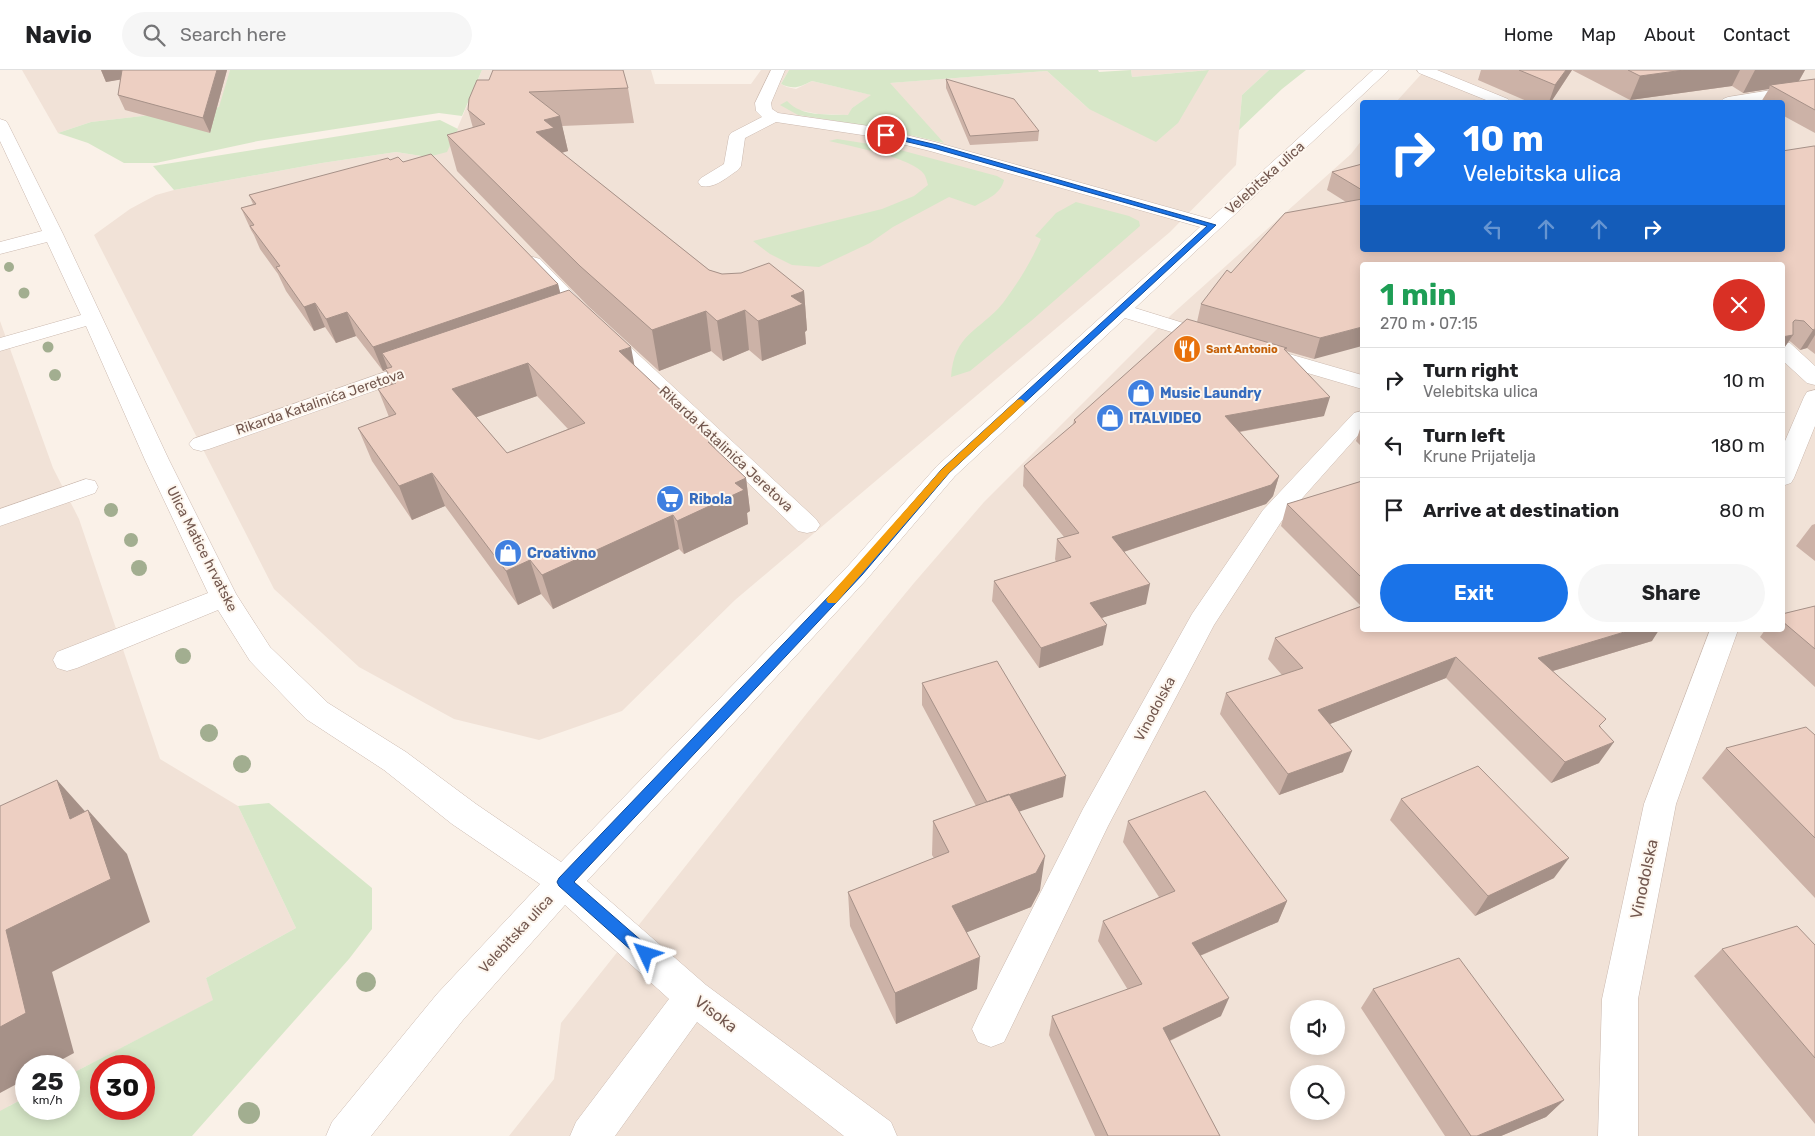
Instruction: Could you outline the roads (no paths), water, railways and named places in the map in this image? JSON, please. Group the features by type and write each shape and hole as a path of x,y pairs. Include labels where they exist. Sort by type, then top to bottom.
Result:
{"street":[{"path":"778,70 763,103 764,111 774,117 869,131 935,147 1212,225"},
{"name":"Velebitska ulica","path":"346,1136 450,1007 564,882 858,572 946,471 1382,70"},
{"path":"1424,70 1444,74 1498,100"},
{"path":"1740,100 1815,88"},
{"path":"706,182 732,166 737,136 774,117"},
{"name":"Ulica Matice hrvatske","path":"0,124 14,171 54,234 157,460 224,597 260,654 317,711 395,761 464,814 564,882"},
{"path":"0,248 54,234"},
{"name":"Rikarda Katalinića Jeretova","path":"518,247 571,315 806,525"},
{"path":"1120,310 1360,381"},
{"path":"0,345 93,318"},
{"path":"1785,351 1815,378"},
{"name":"Rikarda Katalinića Jeretova","path":"201,444 441,360"},
{"path":"1785,471 1815,397"},
{"name":"Vinodolska","path":"991,1029 1095,820 1202,621 1272,516 1360,420"},
{"path":"0,518 86,487"},
{"path":"68,660 224,597"},
{"name":"Vinodolska","path":"1618,1136 1620,999 1660,804 1722,632"},
{"name":"Visoka","path":"564,882 693,996 877,1136"},
{"path":"590,1136 693,996"}],"place":[{"name":"Sant Antonio","path":"1187,349"},
{"name":"Music Laundry","path":"1141,393"},
{"name":"ITALVIDEO","path":"1110,418"},
{"name":"Ribola","path":"670,499"},
{"name":"Croativno","path":"508,553"}]}
